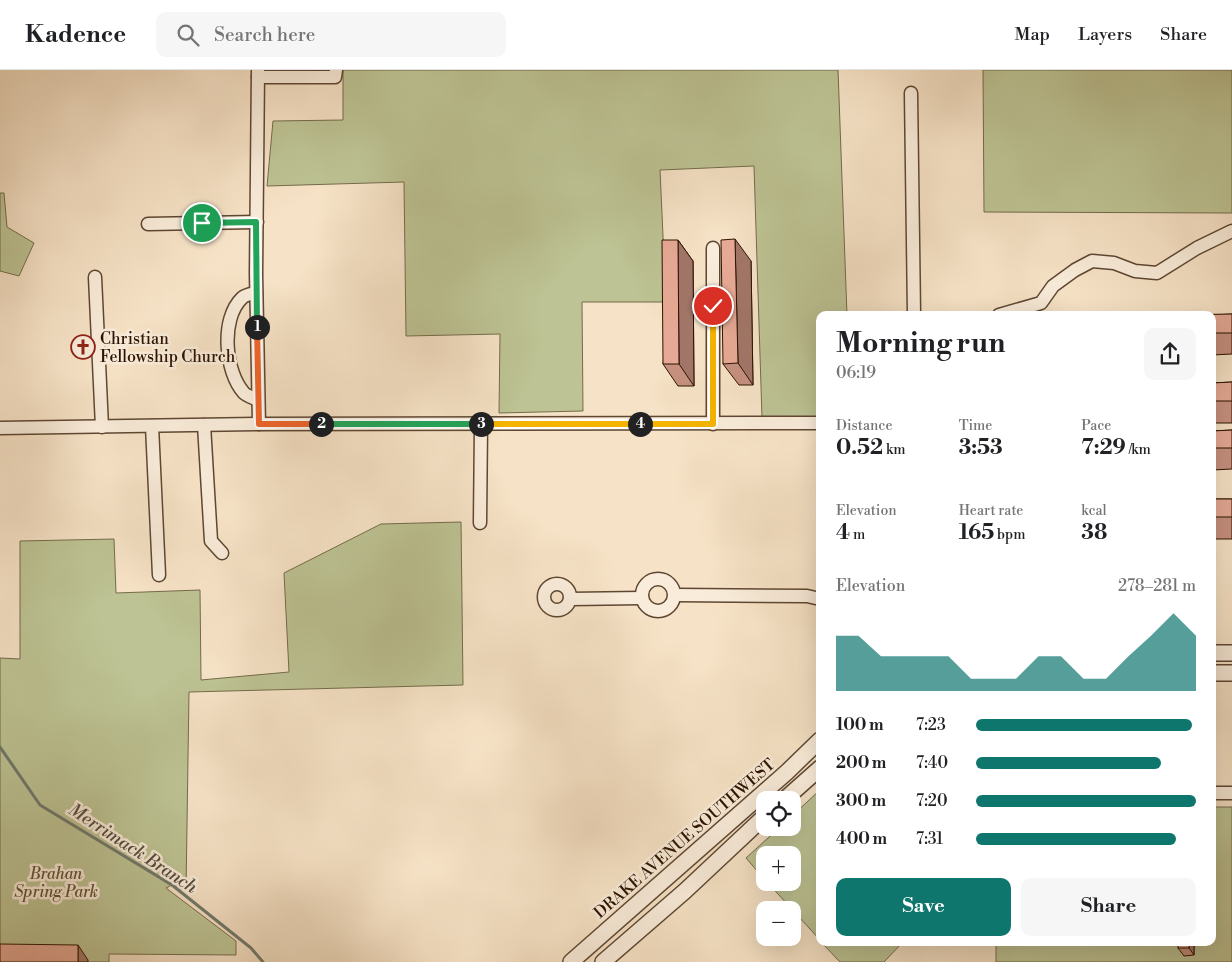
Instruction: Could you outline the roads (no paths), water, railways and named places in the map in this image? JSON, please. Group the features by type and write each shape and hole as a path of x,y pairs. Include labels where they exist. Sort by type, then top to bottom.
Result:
{"street":[{"path":"259,424 256,293 258,74 335,77 336,70"},
{"path":"911,93 914,311"},
{"path":"148,224 256,222"},
{"path":"1013,311 1042,303 1054,286 1075,270 1092,261 1114,263 1135,271 1156,273 1197,248 1232,231"},
{"path":"713,248 713,424"},
{"path":"95,277 102,427"},
{"path":"256,293 243,296 234,308 228,330 230,359 235,379 245,394 258,400"},
{"path":"0,428 259,424 816,423"},
{"path":"480,523 481,424"},
{"path":"204,425 211,541 222,553"},
{"path":"152,426 158,576"},
{"path":"657,579 671,585 675,596 674,601 667,609 656,612 647,607 642,598 644,587 652,580 657,579"},
{"path":"675,596 807,596 816,598"},
{"path":"570,599 642,598"},
{"path":"1216,653 1232,653"},
{"path":"1216,673 1232,673"},
{"name":"DRAKE AVENUE SOUTHWEST","path":"571,962 787,772 816,744"},
{"path":"794,791 816,772"},
{"path":"1216,793 1232,793"},
{"path":"603,962 686,891 756,825"}],"waterway":[{"name":"Merrimack Branch","path":"0,747 40,805 172,885 251,948 263,962"}],"place":[{"name":"Christian Fellowship Church","path":"83,347"}],"park label":[{"name":"Brahan Spring Park","path":"56,882"}]}
